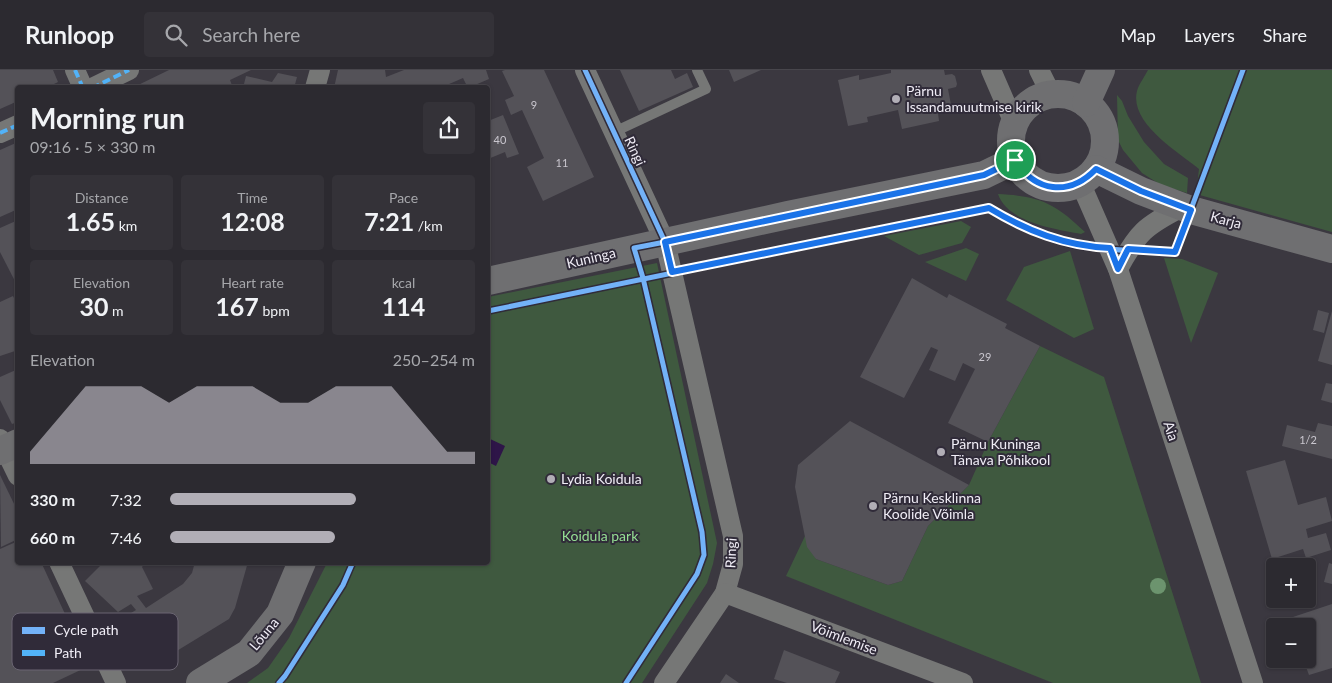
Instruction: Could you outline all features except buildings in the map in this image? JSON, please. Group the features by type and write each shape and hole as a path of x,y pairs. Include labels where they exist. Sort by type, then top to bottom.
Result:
{"street":[{"path":"75,70 82,85"},
{"path":"98,85 129,70"},
{"path":"316,85 320,70"},
{"name":"Ringi","path":"585,70 665,242 733,536 733,564 725,593 664,683"},
{"path":"991,70 1014,123"},
{"path":"1039,70 1051,94"},
{"path":"1086,103 1101,70"},
{"path":"1051,94 1075,97 1086,103 1096,113 1103,127 1105,141 1103,156 1088,176 1065,187 1049,187 1034,182 1021,171 1011,148 1011,135 1014,123 1020,112 1029,104 1051,94"},
{"path":"0,133 15,126"},
{"name":"Kuninga","path":"490,281 984,175 1015,160"},
{"name":"Karja","path":"1088,176 1141,191 1182,207 1332,249"},
{"name":"Aia","path":"1088,176 1253,683"},
{"path":"1118,269 1140,232 1153,222 1182,207"},
{"path":"5,445 15,469"},
{"path":"60,565 83,613"},
{"name":"Lõuna","path":"200,683 249,653 280,614 301,565"},
{"name":"Võimlemise","path":"725,593 963,683"},
{"path":"110,670 116,683"}],"lane":[{"path":"614,132 706,89 697,70"}],"green space":[{"path":"1148,70 1332,70 1332,232 1196,194 1199,169 1157,136 1140,114 1137,103 1137,91"},
{"path":"1117,95 1144,142 1164,164 1188,178 1187,193 1161,185 1142,173 1123,150 1118,140"},
{"path":"998,194 1036,199 1046,203 1065,214 1085,232 1081,234 1059,230 1022,218 1003,204"},
{"path":"961,221 971,227 962,243 919,255 884,236"},
{"path":"966,248 979,254 966,281 925,262"},
{"path":"1070,251 1094,329 1074,338 1006,300 1024,267"},
{"path":"1164,258 1182,259 1218,273 1191,343"},
{"name":"Koidula park","path":"657,263 717,543 707,583 642,683 247,683 268,668 289,638 326,565 490,565 490,297"},
{"path":"1040,346 1104,377 1201,683 1053,683 786,576 805,536 816,559 888,585 902,581 928,526 969,485 988,442"}],"shaded area":[{"path":"490,439 505,446 496,466 490,463"}],"marked path":[{"path":"75,70 82,85"},
{"path":"98,85 129,70"},
{"path":"0,133 15,126"}],"cycle path":[{"path":"585,70 665,242 634,248 643,278 702,532 704,555 697,574 626,683"},
{"path":"490,311 989,208 1030,230 1074,245 1111,250 1175,252 1243,70"},
{"path":"279,683 343,585 352,565"}],"place":[{"name":"Pärnu Issandamuutmise kirik","path":"896,99"},
{"name":"Pärnu Kuninga Tänava Põhikool","path":"941,452"},
{"name":"Lydia Koidula","path":"551,479"},
{"name":"Pärnu Kesklinna Koolide Võimla","path":"873,506"}],"route":[{"path":"1015,160 1021,171 1034,182 1049,187 1065,187 1080,182 1096,169 1141,191 1191,210 1175,252 1128,249 1118,269 1110,248 1096,248 1059,241 1009,220 989,208 672,272 665,242 984,175 1015,160"}]}
